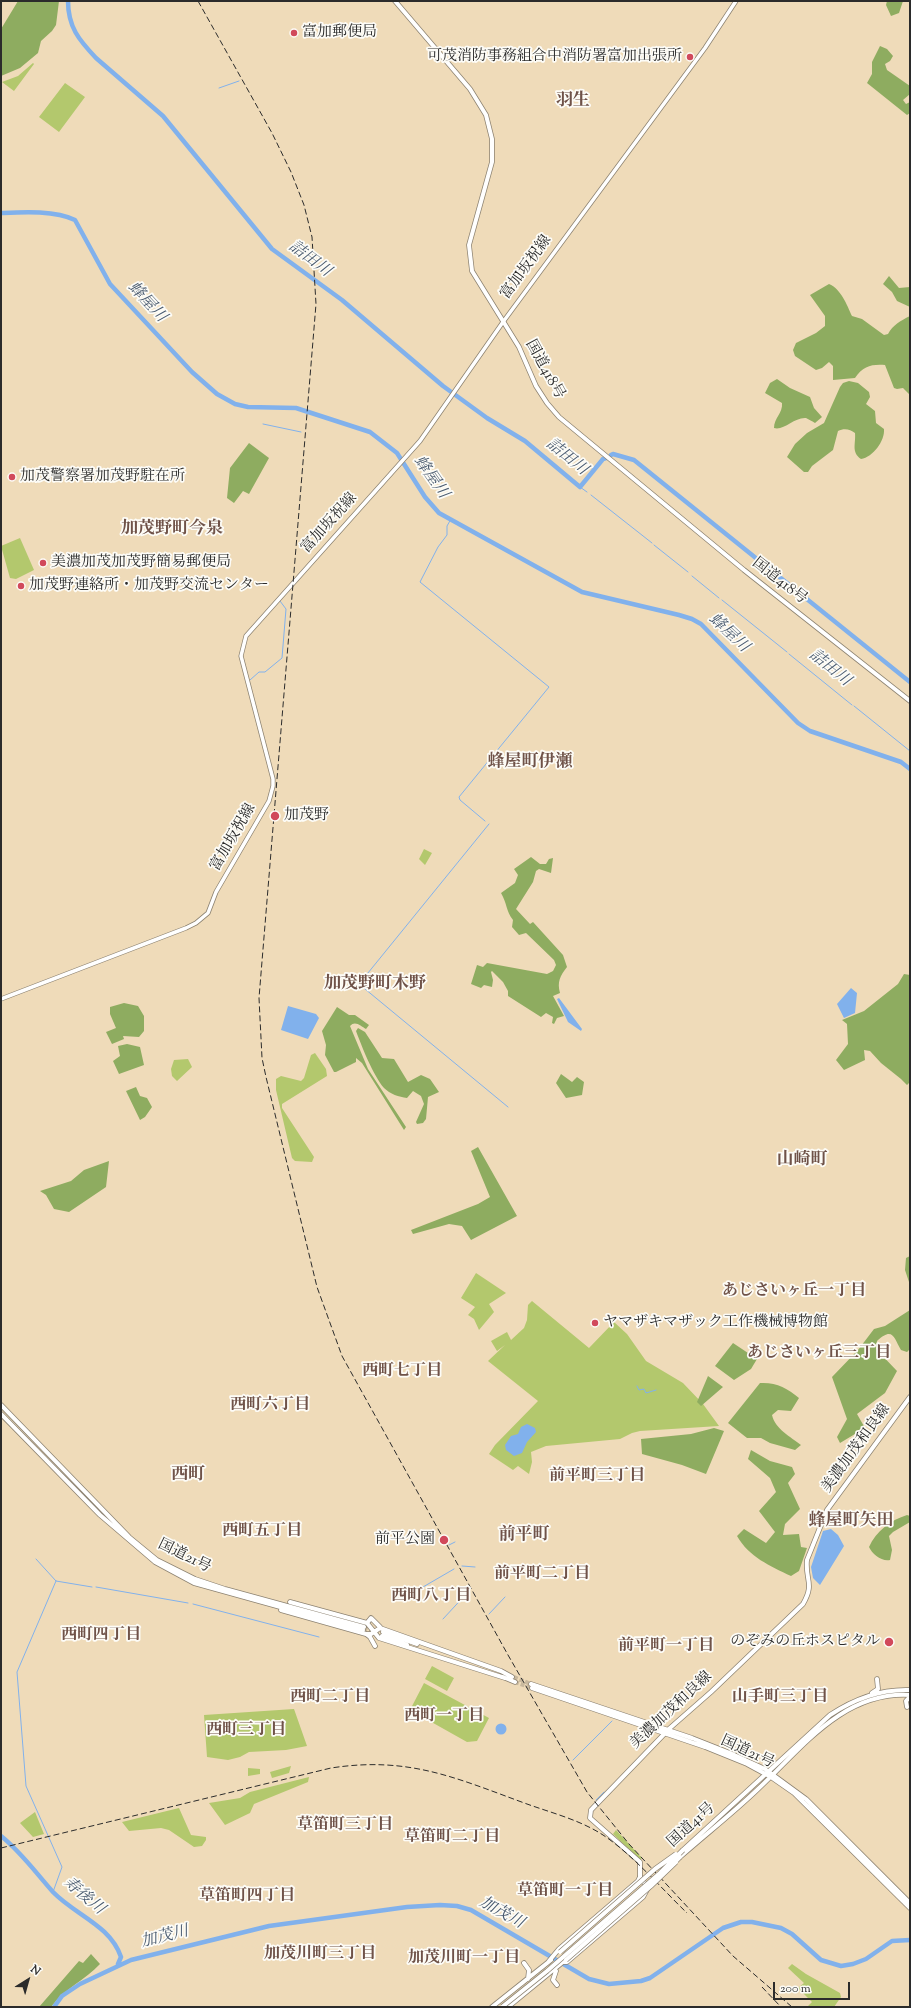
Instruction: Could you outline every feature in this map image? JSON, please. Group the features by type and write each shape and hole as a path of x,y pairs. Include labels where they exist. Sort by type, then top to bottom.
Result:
{"main road":[{"name":"国道418号","path":"395,1 470,89 486,114 492,139 492,162 470,240 469,255 472,271 519,347 536,386 547,403 559,417 739,566 910,701"},
{"name":"富加坂祝線","path":"1,999 186,928 196,923 208,913 216,892 269,801 273,786 270,763 241,656 246,636 400,466 420,441 454,390 708,43 736,1"},
{"name":"美濃加茂和良線","path":"640,1876 640,1862 590,1818 589,1814 594,1805 665,1732 711,1692 803,1604 810,1589 806,1567 807,1560 825,1513 910,1397"},
{"name":"国道21号","path":"1,1405 105,1513 144,1550 157,1560 195,1579 365,1629"},
{"name":"国道21号","path":"1,1414 100,1515 142,1553 175,1574 194,1583 259,1601 267,1606 365,1629"},
{"path":"365,1629 371,1618 380,1628 501,1671 514,1679"},
{"path":"373,1632 380,1628"},
{"path":"365,1629 505,1678 514,1679"},
{"path":"365,1629 373,1632"},
{"path":"365,1629 375,1646 381,1635"},
{"path":"381,1635 514,1679"},
{"path":"863,1698 878,1689 877,1679"},
{"name":"国道21号","path":"532,1686 665,1732 771,1774 806,1799 910,1903"},
{"name":"国道41号","path":"771,1774 830,1715 846,1705 884,1692 910,1690"},
{"path":"907,1707 906,1701 910,1696"},
{"name":"国道41号","path":"503,2007 534,1984 680,1857 823,1726 841,1713 875,1698 910,1696"},
{"name":"国道21号","path":"771,1774 799,1798 910,1908"},
{"name":"国道41号","path":"503,2007 660,1874 683,1850 703,1835"},
{"path":"554,1955 560,1952 655,1870 683,1850"},
{"path":"508,2007 545,1978 651,1886 680,1857"},
{"path":"492,2007 537,1972 554,1955 633,1886 640,1876 648,1888 643,1897 567,1962 562,1963 542,1974 537,1972"},
{"path":"524,1963 529,1970 528,1979"},
{"path":"557,1985 553,1976 562,1963"},
{"path":"511,1993 536,1978 545,1978"}],"green space":[{"path":"18,1 59,1 56,25 41,41 38,53 20,68 1,76 1,29"},
{"path":"887,1 903,1 899,13 891,16 886,5"},
{"path":"880,46 887,49 893,56 890,61 885,64 887,70 910,86 910,94 903,100 906,104 910,102 910,113 907,115 867,83 872,74 872,62"},
{"path":"33,63 34,64 14,91 2,82 18,76"},
{"path":"65,83 85,97 59,132 39,117"},
{"path":"889,276 899,288 910,287 910,307 897,301 892,292 883,284"},
{"path":"829,284 840,293 852,316 862,319 884,335 888,334 892,328 910,316 910,395 903,388 894,388 885,365 876,365 865,368 855,378 833,380 833,366 829,362 822,368 816,370 795,356 793,350 796,343 816,333 825,326 825,316 810,295"},
{"path":"777,379 790,388 810,397 814,408 822,417 815,423 806,418 802,418 782,428 774,428 775,421 782,407 782,403 765,393 770,383"},
{"path":"849,381 858,383 869,392 870,397 866,404 875,411 876,423 884,429 883,438 874,452 861,459 855,451 855,433 847,429 842,429 838,431 833,450 812,466 808,472 804,472 787,457 795,444 807,433 824,423 840,387 843,383"},
{"path":"249,443 269,458 249,494 243,491 234,503 227,498 230,468"},
{"path":"20,538 34,570 16,579 10,578 1,546"},
{"path":"424,849 432,853 425,865 419,859"},
{"path":"531,857 540,864 546,864 549,859 553,858 551,873 539,869 536,871 533,882 516,909 530,924 533,922 563,955 567,967 560,979 560,993 553,996 564,1016 557,1018 554,1024 552,1023 553,1017 546,1013 541,1017 508,996 508,991 503,982 492,971 492,987 484,985 481,988 471,984 477,965 483,967 487,963 547,974 553,971 556,965 554,960 526,933 519,935 512,927 513,920 501,893 515,883 518,875 514,869"},
{"path":"904,974 910,975 910,1082 907,1085 881,1063 870,1051 864,1050 865,1060 844,1070 836,1060 848,1044 847,1024 842,1020 864,1011 898,984"},
{"path":"124,1003 138,1006 144,1016 144,1031 139,1037 123,1036 124,1039 112,1044 106,1032 116,1028 110,1014 110,1007"},
{"path":"337,1007 349,1015 355,1015 369,1025 366,1029 356,1024 352,1024 350,1026 368,1069 406,1127 404,1130 362,1063 356,1058 356,1062 334,1072 325,1055 326,1045 322,1031"},
{"path":"358,1028 365,1032 382,1058 394,1059 408,1082 421,1075 430,1079 439,1092 428,1097 426,1119 423,1123 417,1124 416,1122 424,1104 421,1096 413,1091 407,1098 404,1098 392,1094 384,1088 376,1076 365,1053 356,1031"},
{"path":"127,1044 140,1047 144,1065 119,1074 113,1061 120,1056 118,1046"},
{"path":"315,1053 326,1069 327,1076 282,1104 282,1108 314,1157 312,1162 295,1161 292,1158 276,1090 276,1079 281,1076 301,1081 304,1078 311,1055"},
{"path":"188,1059 192,1067 177,1081 172,1076 171,1069 174,1060"},
{"path":"561,1074 572,1082 577,1077 584,1082 582,1095 566,1098 556,1083"},
{"path":"136,1087 140,1096 147,1098 152,1107 145,1117 140,1120 126,1091"},
{"path":"478,1147 517,1216 471,1240 462,1226 449,1224 413,1234 411,1230 478,1204 490,1197 471,1151"},
{"path":"109,1161 106,1187 69,1212 54,1209 46,1195 40,1191 71,1181 84,1170"},
{"path":"910,1256 910,1285 905,1270 906,1258"},
{"path":"476,1273 506,1293 489,1304 494,1312 479,1330 474,1319 468,1315 475,1307 461,1298"},
{"path":"532,1301 589,1348 614,1322 627,1334 646,1361 683,1383 703,1404 719,1426 640,1431 620,1439 546,1446 531,1452 532,1462 529,1474 518,1466 513,1470 489,1454 495,1445 538,1401 488,1361 505,1345 497,1351 491,1341 507,1332 511,1340 524,1328 527,1320 528,1305"},
{"path":"910,1310 910,1349 907,1352 901,1350 895,1338 890,1334 887,1334 877,1341 876,1349 897,1371 885,1393 857,1414 865,1428 840,1443 837,1437 847,1419 832,1377 858,1350 874,1329 885,1326"},
{"path":"733,1343 757,1359 751,1369 734,1380 715,1366"},
{"path":"708,1376 723,1387 701,1406 697,1402"},
{"path":"760,1383 781,1386 799,1398 791,1411 778,1410 772,1415 780,1429 801,1445 795,1450 770,1443 761,1438 747,1438 728,1423"},
{"path":"714,1428 724,1431 706,1474 682,1465 642,1454 641,1439 691,1434"},
{"path":"751,1450 770,1461 792,1467 795,1474 788,1483 800,1509 785,1524 783,1535 799,1534 801,1547 807,1548 799,1571 791,1576 754,1555 737,1536 744,1529 766,1543 775,1532 759,1511 776,1492 770,1478 748,1459"},
{"path":"907,1515 910,1516 910,1522 889,1536 892,1550 890,1560 884,1560 878,1557 869,1547 872,1541 880,1531 890,1523"},
{"path":"432,1666 454,1678 447,1691 425,1679"},
{"path":"424,1683 489,1718 477,1741 467,1742 410,1710"},
{"path":"294,1709 307,1746 286,1750 249,1752 240,1757 228,1760 207,1757 204,1715"},
{"path":"291,1766 289,1773 272,1778 270,1772"},
{"path":"248,1768 260,1769 260,1774 248,1776"},
{"path":"309,1777 308,1782 254,1804 250,1813 225,1825 209,1803 240,1798 250,1792"},
{"path":"179,1808 191,1835 206,1837 206,1840 202,1846 194,1847 169,1830 161,1828 129,1831 122,1822"},
{"path":"35,1812 44,1834 33,1837 20,1823"},
{"path":"616,1830 642,1858 640,1860 613,1834"},
{"path":"91,1954 100,1964 62,1995 51,2007 39,2007 79,1961 83,1963"},
{"path":"792,1964 806,1974 840,1993 841,1997 834,2007 807,2007 812,2002 798,1988 804,1983 788,1968"}],"water":[{"path":"851,988 857,993 855,1013 844,1018 837,1004"},
{"path":"559,998 582,1029 581,1031 568,1022 557,999"},
{"path":"288,1006 316,1014 319,1018 308,1039 281,1030"},
{"path":"527,1424 535,1428 536,1432 527,1442 522,1453 514,1456 506,1450 505,1445 511,1436 518,1434 521,1427"},
{"path":"831,1529 838,1535 844,1546 820,1585 813,1578 811,1567 823,1531"},
{"path":"499,1724 503,1724 505,1725 505,1733 499,1734 496,1731 496,1727"}],"waterway":[{"name":"詰田川","path":"68,1 72,26 84,45 96,58 163,116 272,249 342,300 443,386 487,418 525,441 580,487 603,459 606,458"},
{"path":"219,88 239,81"},
{"name":"蜂屋川","path":"1,213 48,213 75,220 110,284 192,372 217,394 235,404 248,407 296,408 370,432 397,453 425,497 439,513 582,592 692,619 701,624 798,723 810,731 901,762 910,769"},
{"path":"263,424 301,432"},
{"path":"611,455 613,454 634,460 910,682"},
{"name":"詰田川","path":"580,487 587,492"},
{"name":"詰田川","path":"591,495 652,543"},
{"path":"451,519 447,526 447,535 438,547 420,582 549,687 459,797 460,800 485,821"},
{"name":"詰田川","path":"654,545 688,572"},
{"name":"詰田川","path":"692,576 719,598"},
{"name":"詰田川","path":"722,600 787,652"},
{"path":"250,680 259,672 265,672 282,658 286,609 280,601"},
{"name":"詰田川","path":"789,654 852,705"},
{"name":"詰田川","path":"854,706 910,751"},
{"path":"489,824 359,984 508,1107"},
{"path":"637,1386 639,1390 644,1389 646,1393 656,1390"},
{"path":"449,1545 455,1542"},
{"path":"36,1559 56,1581 92,1587"},
{"path":"462,1566 475,1567"},
{"path":"423,1587 454,1569"},
{"path":"53,1892 62,1867 26,1786 17,1672 56,1581"},
{"path":"96,1587 188,1603"},
{"path":"443,1619 468,1592"},
{"path":"489,1614 505,1597"},
{"path":"193,1604 319,1637"},
{"path":"573,1760 612,1721"},
{"path":"596,1800 604,1792"},
{"name":"寿後川","path":"1,1836 22,1856 53,1892 100,1928 109,1937 116,1946 121,1957 118,1964"},
{"name":"加茂川","path":"54,2007 62,1996 80,1984 131,1960 269,1926 407,1907 440,1905 457,1906 471,1910 589,1979 609,1984 641,1981 650,1978 723,1928 741,1922 752,1922 781,1928 792,1934 821,1960 841,1966 853,1964 866,1959 892,1941 910,1940"}],"tunnel":[{"path":"364,1627 383,1632"},
{"path":"363,1630 382,1636"},
{"path":"514,1677 531,1684"},
{"path":"515,1682 532,1688"}],"railway":[{"path":"198,1 272,133 291,172 304,205 312,237 316,304 259,998 262,1058 317,1287 342,1356 508,1655 587,1792 629,1844 733,1956 792,2007"},
{"path":"1,1848 331,1768 359,1765 409,1767 454,1778 585,1825 603,1835 625,1852 687,1913"},
{"path":"762,1987 781,2007"}],"place":[{"name":"富加郵便局","path":"294,33"},
{"name":"可茂消防事務組合中消防署富加出張所","path":"690,57"},
{"name":"加茂警察署加茂野駐在所","path":"12,477"},
{"name":"美濃加茂加茂野簡易郵便局","path":"43,563"},
{"name":"加茂野連絡所・加茂野交流センター","path":"21,586"},
{"name":"加茂野","path":"275,816"},
{"name":"ヤマザキマザック工作機械博物館","path":"595,1323"},
{"name":"前平公園","path":"444,1540"},
{"name":"のぞみの丘ホスピタル","path":"889,1642"}],"district":[{"name":"羽生","path":"573,102"},
{"name":"加茂野町今泉","path":"172,530"},
{"name":"蜂屋町伊瀬","path":"530,763"},
{"name":"加茂野町木野","path":"375,985"},
{"name":"山崎町","path":"802,1161"},
{"name":"あじさいヶ丘一丁目","path":"794,1292"},
{"name":"あじさいヶ丘三丁目","path":"819,1354"},
{"name":"西町七丁目","path":"402,1372"},
{"name":"西町六丁目","path":"270,1406"},
{"name":"西町","path":"188,1476"},
{"name":"前平町三丁目","path":"597,1477"},
{"name":"蜂屋町矢田","path":"851,1522"},
{"name":"西町五丁目","path":"262,1532"},
{"name":"前平町","path":"524,1536"},
{"name":"前平町二丁目","path":"542,1575"},
{"name":"西町八丁目","path":"431,1597"},
{"name":"西町四丁目","path":"101,1636"},
{"name":"前平町一丁目","path":"666,1647"},
{"name":"西町二丁目","path":"330,1698"},
{"name":"山手町三丁目","path":"780,1698"},
{"name":"西町一丁目","path":"444,1717"},
{"name":"西町三丁目","path":"246,1731"},
{"name":"草笛町三丁目","path":"345,1826"},
{"name":"草笛町二丁目","path":"452,1838"},
{"name":"草笛町一丁目","path":"565,1892"},
{"name":"草笛町四丁目","path":"247,1897"},
{"name":"加茂川町三丁目","path":"320,1955"},
{"name":"加茂川町一丁目","path":"464,1959"}]}
